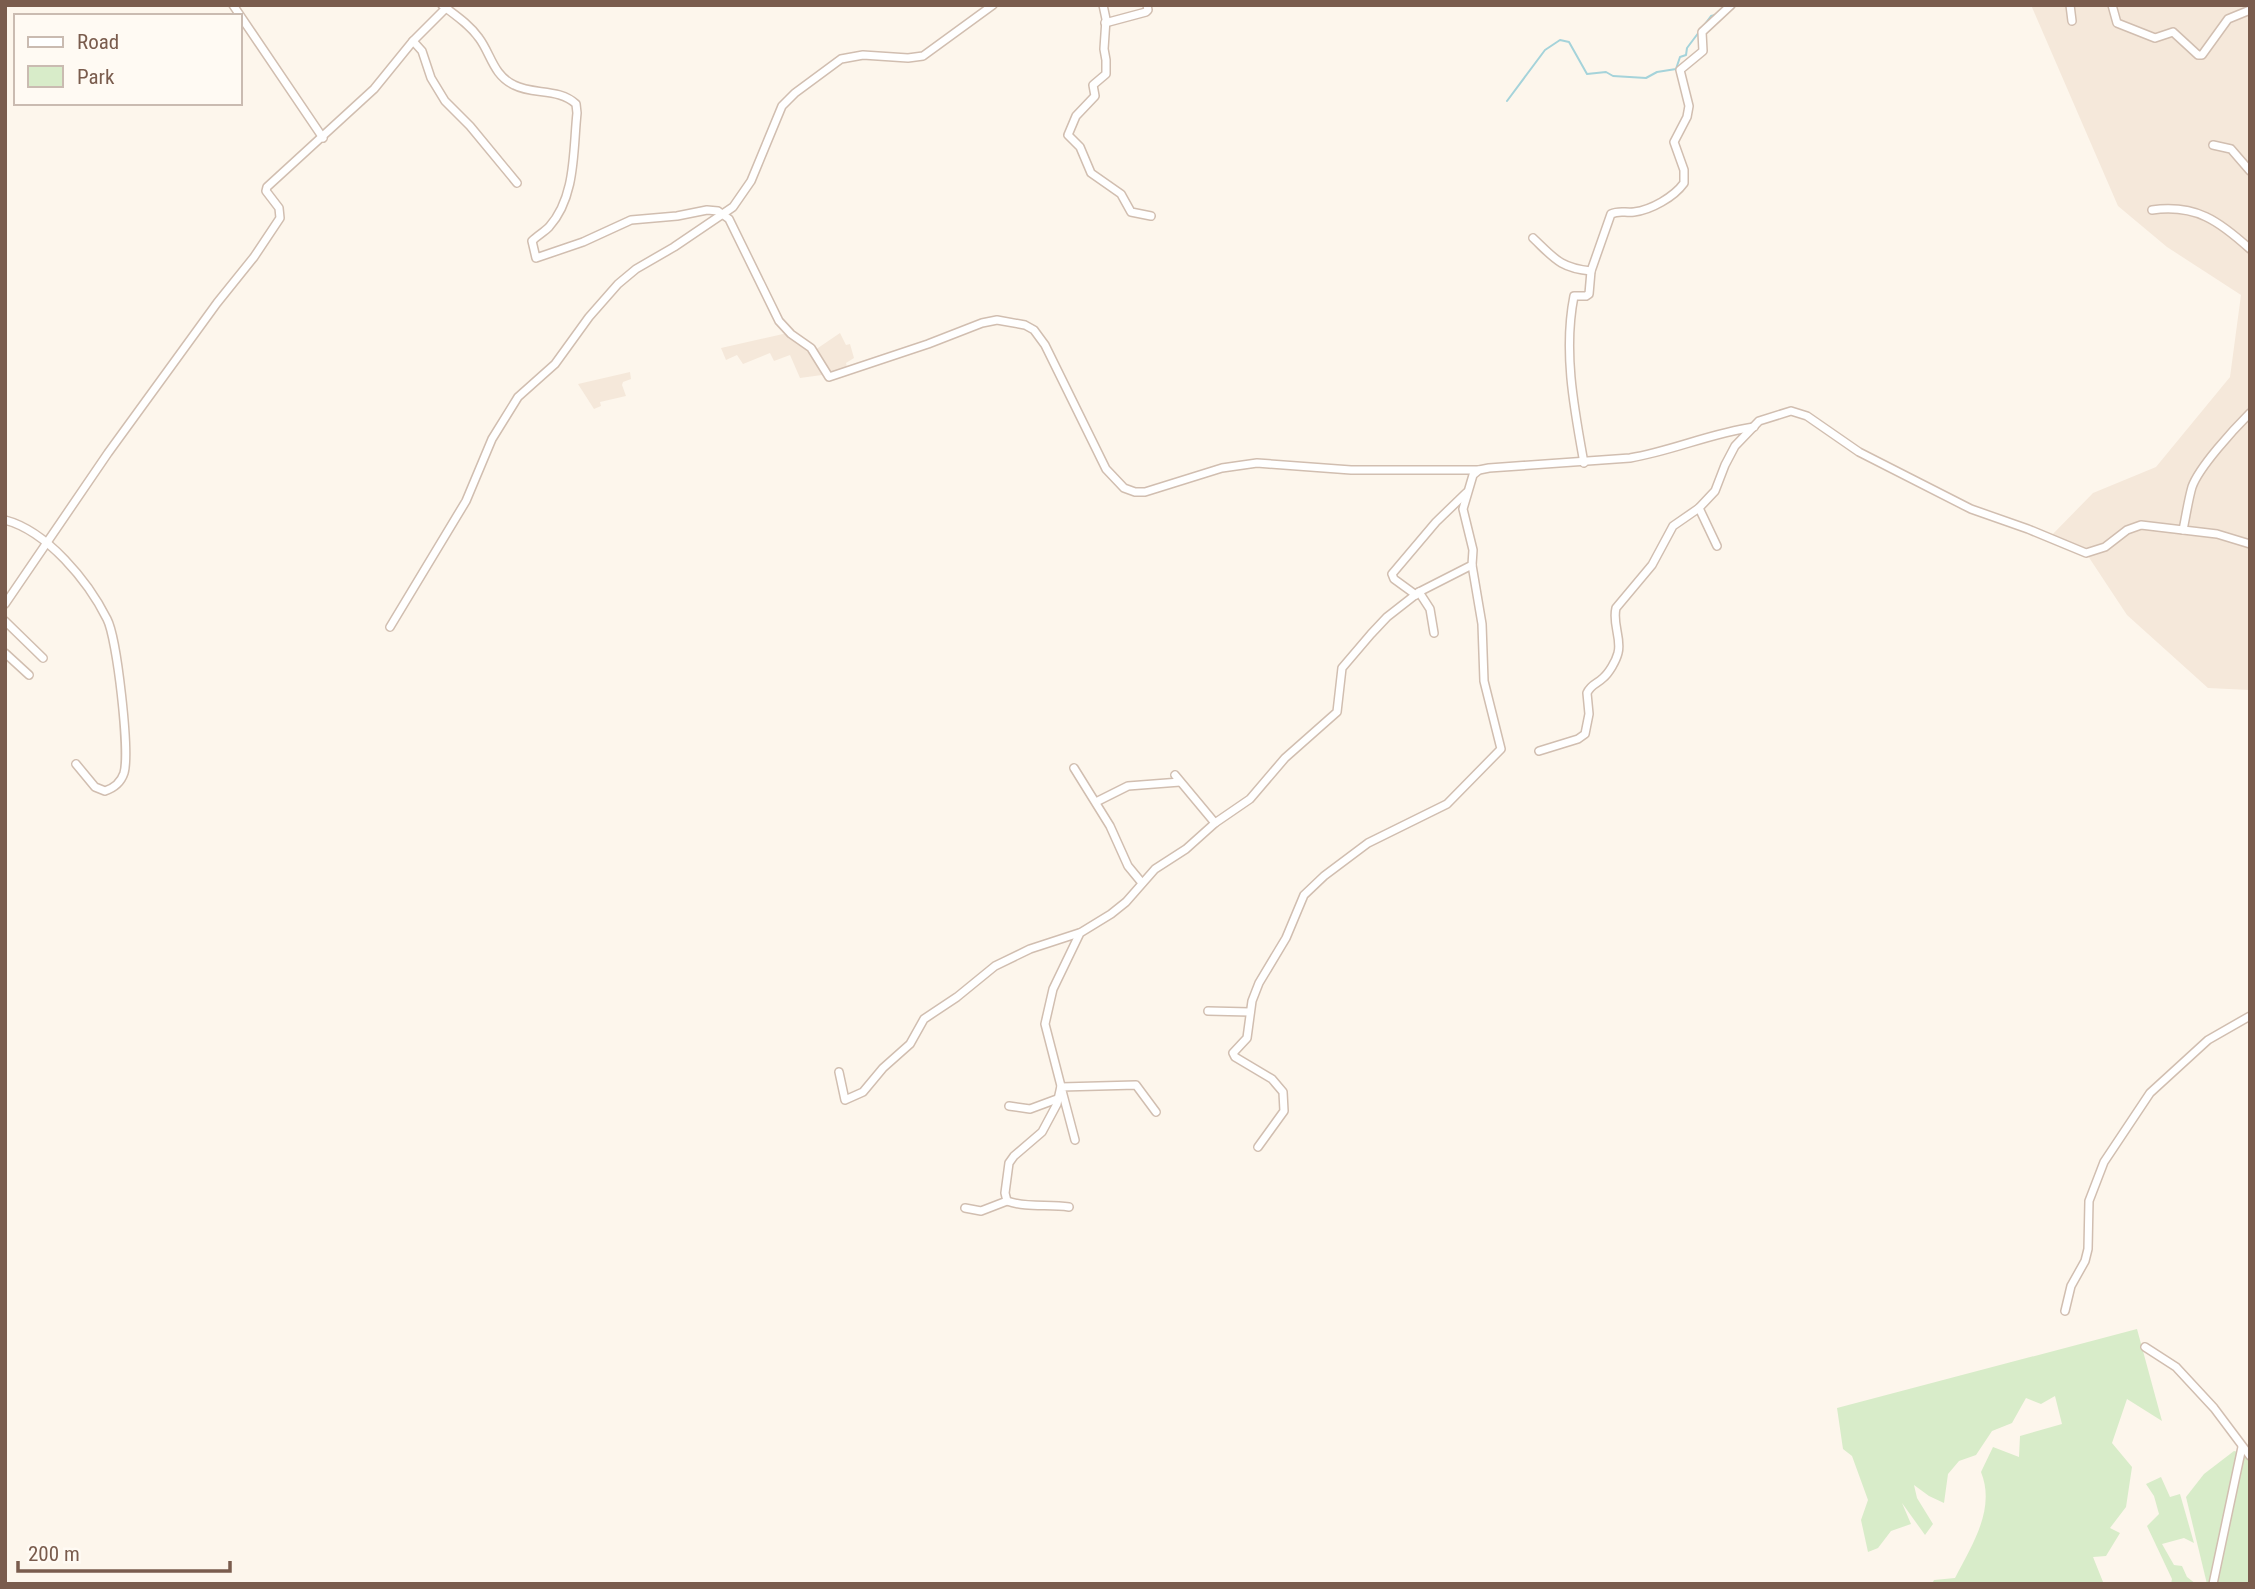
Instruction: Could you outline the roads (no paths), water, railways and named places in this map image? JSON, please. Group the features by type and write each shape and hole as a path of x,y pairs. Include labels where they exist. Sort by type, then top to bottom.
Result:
{"street":[{"path":"390,627 466,501 492,439 518,397 555,364 589,317 618,284 636,269 724,214 737,202 751,181 782,106 806,83 841,59 863,55 908,58 923,56 993,5"},
{"path":"1103,5 1106,74 1092,86 1095,96 1076,116 1068,135 1080,147 1094,176 1121,194 1132,212 1151,216"},
{"path":"1105,23 1147,12 1147,5"},
{"path":"1584,463 1576,417 1569,339 1574,296 1588,295 1591,271 1611,214 1636,212 1659,203 1684,183 1685,176 1674,142 1687,117 1689,106 1680,70 1703,51 1702,32 1731,5"},
{"path":"2070,5 2072,21"},
{"path":"2112,5 2117,23 2155,38 2173,32 2198,55 2202,55 2228,19 2250,10"},
{"path":"5,604 217,303 254,257 279,218 279,208 267,187 374,89 445,6 478,37 495,69 504,78 515,86 567,97 576,104 570,184 561,211 547,229 532,241 536,258 583,242 631,220 707,210 724,214 740,240 779,321 791,334 811,348 830,377 982,323 1012,321 1034,330 1045,345 1107,469 1124,488 1135,492 1145,492 1222,468 1257,463 1351,470 1479,470 1584,463 1650,455 1727,431 1754,427"},
{"path":"242,18 323,138"},
{"path":"413,41 422,51 431,78 445,101 470,126 517,183"},
{"path":"2213,145 2231,149 2250,171"},
{"path":"2152,211 2172,207 2206,216 2250,249"},
{"path":"1533,238 1551,258 1591,271"},
{"path":"1539,751 1577,739 1584,734 1589,714 1587,693 1594,683 1604,678 1618,653 1614,616 1616,608 1657,559 1673,526 1699,508 1715,491 1735,446 1754,427 1768,418 1797,411 1859,453 1971,509 2028,528 2086,553 2105,547 2132,527 2141,525 2217,534 2250,544"},
{"path":"2183,530 2198,475 2233,430 2250,413"},
{"path":"1258,1147 1284,1111 1285,1099 1281,1086 1233,1056 1233,1051 1248,1035 1250,1012 1259,982 1283,942 1301,899 1368,843 1447,804 1502,749 1484,681 1482,624 1472,565 1473,550 1464,509 1473,475 1479,470"},
{"path":"1434,634 1430,609 1417,594 1392,575 1436,522 1467,493"},
{"path":"1699,508 1717,546"},
{"path":"5,520 28,527 85,585 108,620 112,631 126,761 122,779 116,786 105,791 95,787 76,764"},
{"path":"839,1072 845,1100 863,1092 883,1068 910,1044 924,1019 957,997 995,966 1030,949 1080,933 1126,902 1155,869 1186,849 1215,823 1250,799 1285,758 1337,712 1341,673 1346,663 1387,617 1417,594 1472,565"},
{"path":"5,621 43,658"},
{"path":"5,653 29,675"},
{"path":"1074,768 1117,839 1128,866 1142,883"},
{"path":"1096,802 1129,786 1178,778 1215,823"},
{"path":"1075,1140 1045,1024 1053,989 1080,933"},
{"path":"1208,1011 1250,1012"},
{"path":"2065,1311 2071,1286 2088,1249 2089,1201 2104,1162 2150,1094 2208,1040 2250,1016"},
{"path":"1061,1087 1136,1085 1156,1112"},
{"path":"1007,1200 1005,1193 1009,1163 1042,1132 1051,1117 1061,1087"},
{"path":"1009,1106 1030,1108 1057,1099"},
{"path":"965,1208 981,1210 1007,1200 1020,1205 1069,1207"},
{"path":"2145,1348 2176,1367 2214,1408 2250,1456"},
{"path":"2213,1584 2242,1447"}],"waterway":[{"path":"1702,28 1711,16 1715,15"},
{"path":"1507,101 1545,50 1560,40 1569,42 1587,74 1606,72 1613,76 1646,78 1657,72 1676,69 1680,57 1686,55 1687,48 1699,32"}]}
